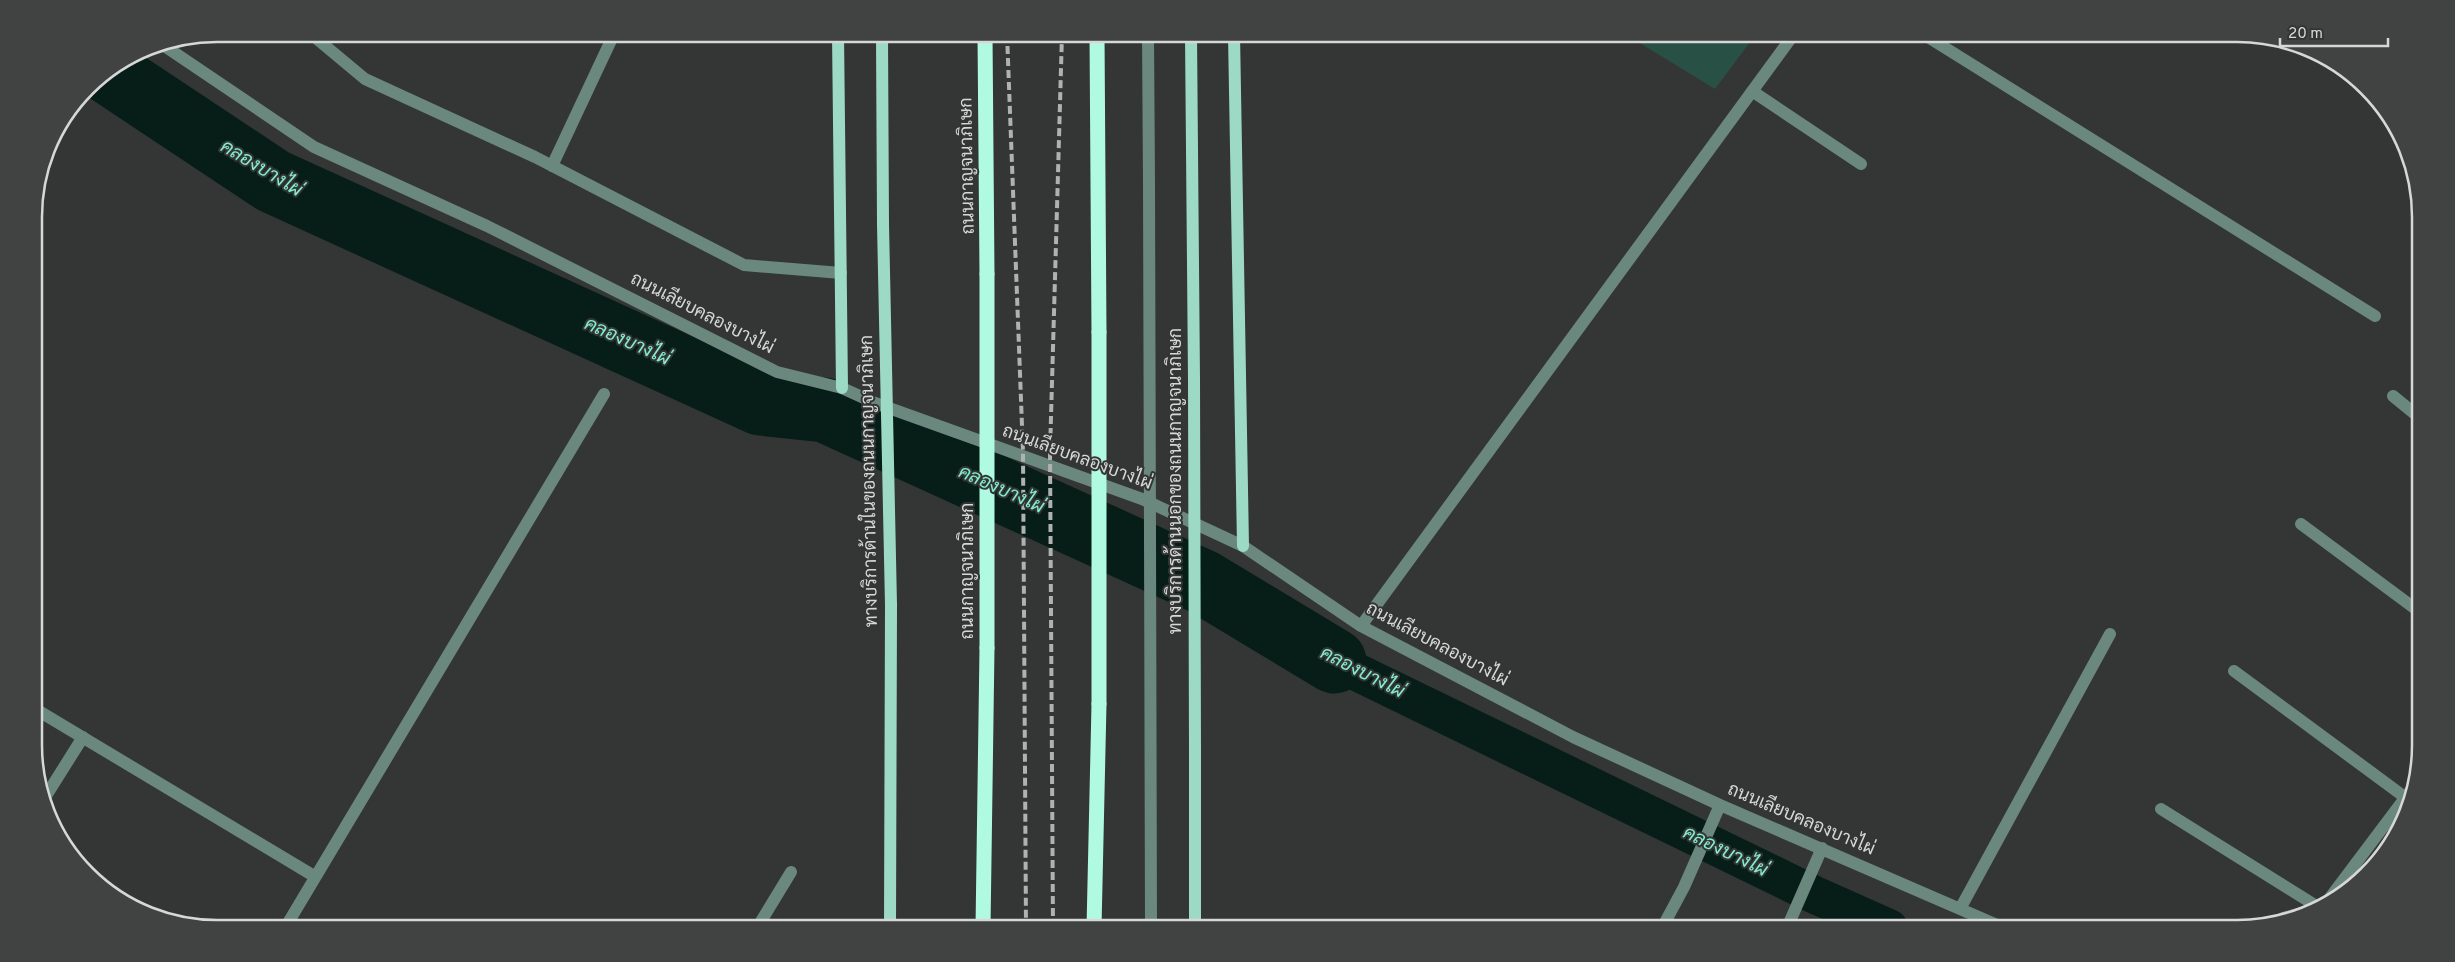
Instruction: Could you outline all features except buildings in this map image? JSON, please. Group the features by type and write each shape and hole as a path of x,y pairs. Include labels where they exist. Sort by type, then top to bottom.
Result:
{"highway":[{"name":"ถนนกาญจนาภิเษก","path":"983,920 987,648 988,274 985,43"},
{"path":"1094,920 1099,704 1097,43"}],"main road":[{"path":"1234,42 1243,546"},
{"path":"838,43 842,388"},
{"name":"ทางบริการด้านในของถนนกาญจนาภิเษก","path":"882,43 883,224 891,605 890,920"},
{"name":"ทางบริการด้านนอกของถนนกาญจนาภิเษก","path":"1191,43 1196,920"}],"street":[{"path":"1361,626 1788,42"},
{"path":"1936,42 2375,316"},
{"path":"321,43 365,79 552,166 744,265 841,274"},
{"path":"552,166 610,43"},
{"path":"1148,43 1151,920"},
{"name":"ถนนเลียบคลองบางไผ่","path":"169,50 314,147 487,226 778,372 842,388 875,403 1142,499 1243,546 1361,626 1573,737 1720,805 1983,919"},
{"path":"1752,91 1861,164"},
{"path":"289,920 604,394"},
{"path":"2392,396 2412,412"},
{"path":"2301,524 2412,605"},
{"path":"1960,909 2110,634"},
{"path":"2234,671 2404,797"},
{"path":"42,713 314,876"},
{"path":"49,791 83,737"},
{"path":"2337,888 2402,804"},
{"path":"1667,919 1684,888 1720,805"},
{"path":"2161,809 2311,903"},
{"path":"1791,919 1822,848"},
{"path":"762,920 792,872"}],"green space":[{"path":"1639,42 1750,42 1715,89"}],"waterway":[{"name":"คลองบางไผ่","path":"115,76 273,181 760,403 825,410 1203,582 1334,661"},
{"name":"คลองบางไผ่","path":"1334,661 1815,895 1869,919"}],"railway":[{"path":"1007,43 1023,452 1026,920"},
{"path":"1053,920 1050,452 1062,43"}]}
